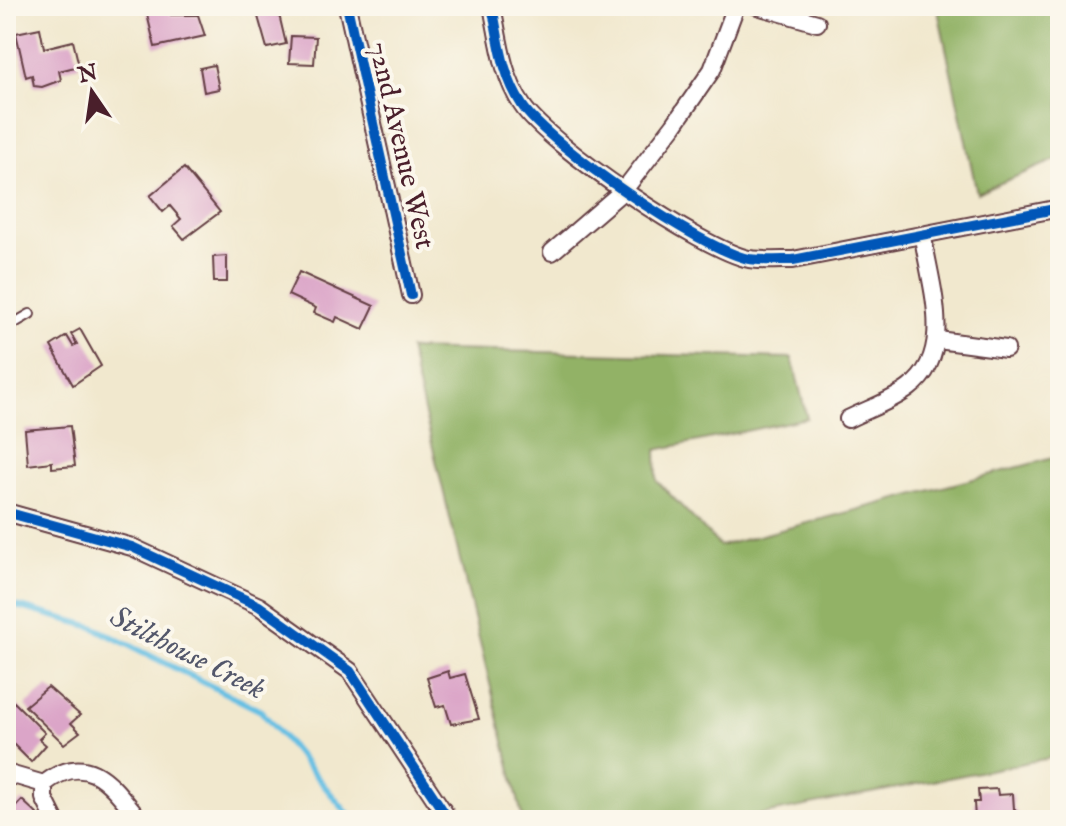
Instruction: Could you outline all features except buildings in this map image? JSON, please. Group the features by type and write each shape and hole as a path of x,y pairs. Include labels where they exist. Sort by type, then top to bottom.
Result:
{"street":[{"name":"72nd Avenue West","path":"347,6 411,295"},
{"path":"492,6 506,76 522,106 544,133 624,190 700,237 748,259 793,260 1060,208"},
{"path":"552,252 624,190 712,70 736,6"},
{"path":"757,6 817,23"},
{"path":"848,419 910,388 933,357 938,340 923,237"},
{"path":"938,340 1006,349"},
{"path":"6,512 132,547 259,606 350,671 445,818"},
{"path":"44,784 61,770 81,769 95,773 113,786 140,820"},
{"path":"6,773 44,784"},
{"path":"44,784 44,798 55,820"}],"lane":[{"path":"6,328 30,314"}],"green space":[{"path":"937,6 1060,6 1060,158 977,193"},
{"path":"409,349 792,358 807,418 656,450 657,481 720,546 1060,456 1060,756 734,820 523,820"}],"waterway":[{"name":"Stilthouse Creek","path":"6,603 93,627 261,711 353,820"}],"cycle path":[{"path":"347,6 411,295"},
{"path":"492,6 510,82 522,105 537,123 628,194 698,237 749,259 793,260 1060,208"},
{"path":"6,512 132,547 259,606 350,671 449,820"}]}
